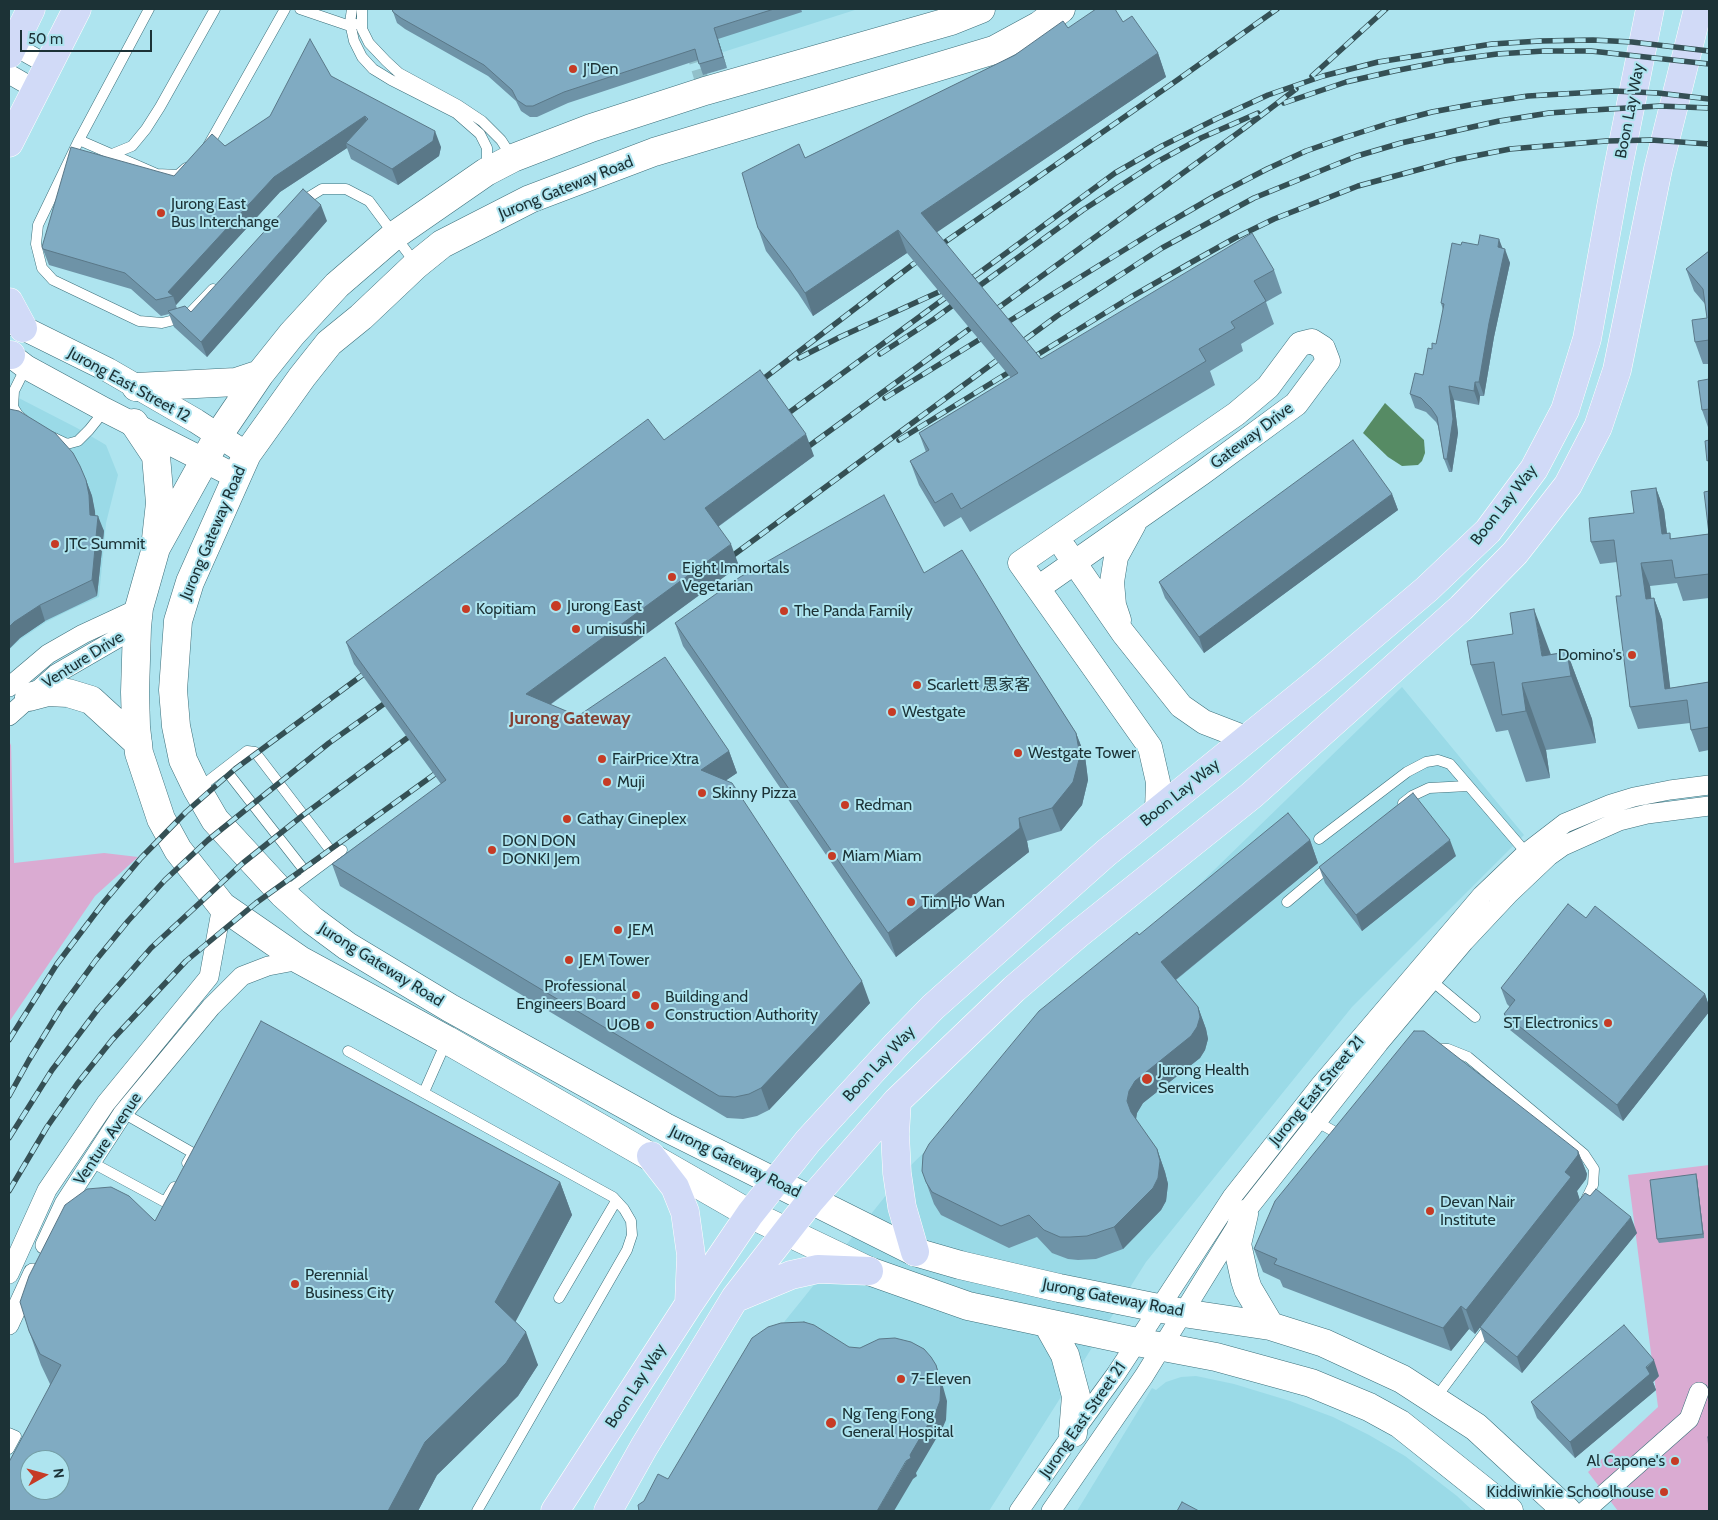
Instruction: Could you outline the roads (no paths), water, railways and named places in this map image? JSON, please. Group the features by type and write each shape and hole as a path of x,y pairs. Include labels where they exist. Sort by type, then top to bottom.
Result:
{"main road":[{"path":"10,47 31,9"},
{"path":"9,143 77,9"},
{"name":"Jurong Gateway Road","path":"981,9 951,20 705,91 591,128 513,158 486,172 395,235 337,285 292,334 260,374 218,436 156,548 138,618 135,692 139,753 160,820 178,850 222,906 300,960 447,1040 750,1214 869,1271 968,1306 1216,1357 1311,1383 1369,1407 1400,1424 1509,1511"},
{"name":"Jurong Gateway Road","path":"1061,9 1040,25 994,50 654,152 530,199 442,244 416,265 361,317 329,343 302,377 242,465 190,582 178,621 173,690 176,726 184,760 197,789 215,820 283,894 312,920 347,946 450,1008 665,1128 915,1252 960,1266 1059,1288 1171,1310 1270,1326 1324,1343 1402,1379 1476,1427 1569,1511"},
{"name":"Boon Lay Way","path":"555,1511 689,1304 750,1214 808,1141 896,1044 933,1007 1106,853 1248,739 1427,589 1488,531 1534,469 1565,410 1587,339 1650,9"},
{"path":"608,1511 644,1447 735,1298 786,1230 898,1101 1014,989 1252,795 1461,608 1515,553 1568,485 1598,427 1617,370 1658,169 1700,32 1698,9"},
{"path":"9,302 16,324"},
{"path":"136,387 236,382 260,374"},
{"path":"134,423 156,456 160,502 156,548"},
{"path":"138,618 163,620 174,615 184,601"},
{"path":"135,692 146,683 158,681 173,690"},
{"path":"19,692 68,693 90,700 138,743"},
{"path":"896,1044 900,1055 907,1064 917,1070 928,1071"},
{"path":"898,1101 895,1134 897,1173 902,1207 915,1252"},
{"path":"651,1156 674,1187 685,1212 691,1255 689,1304"},
{"path":"1244,1214 1237,1244 1248,1290 1270,1326"},
{"path":"735,1298 792,1275 818,1269 869,1271"},
{"path":"1047,1323 1065,1355 1076,1396 1073,1433"}],"street":[{"path":"10,47 48,65"},
{"path":"9,74 35,89"},
{"name":"Jurong East Street 12","path":"16,324 108,370 218,436 242,465"},
{"name":"Gateway Drive","path":"1038,588 1296,404 1328,361 1323,348 1312,341 1300,344 1268,387 1236,414 1020,563 1150,748 1158,782 1157,811"},
{"name":"Jurong East Street 12","path":"14,358 105,410 134,423 182,449 205,459 242,465"},
{"path":"1123,633 1114,604 1112,582 1116,558 1137,519"},
{"path":"1057,537 1073,563 1123,633 1181,706 1204,722 1248,739"},
{"name":"Venture Drive","path":"9,716 19,692 48,654 83,634 138,618"},
{"name":"Jurong East Street 21","path":"1019,1511 1116,1374 1149,1344 1171,1310 1339,1093 1464,942 1510,893 1532,859 1565,823 1611,804 1670,790 1709,785"},
{"name":"Jurong East Street 21","path":"1050,1511 1134,1391 1149,1344 1171,1310 1232,1197 1321,1084 1482,895 1532,859 1618,821 1647,814 1709,806"},
{"name":"Venture Avenue","path":"9,1274 47,1190 106,1103 209,977 222,906"},
{"name":"Venture Avenue","path":"9,1325 64,1204 123,1112 211,1007 242,976 268,966 300,960"},
{"path":"1569,1511 1683,1409 1692,1393 1689,1419 1585,1511"}],"lane":[{"path":"149,9 79,140 38,226 36,244 42,268 53,280 139,321 162,323 186,317 220,281"},
{"path":"110,155 132,146 160,107 215,9"},
{"path":"79,140 157,174 178,176 200,156 285,9"},
{"path":"300,9 350,26 361,22"},
{"path":"352,9 350,26 354,41 362,57 373,69 458,105 482,120 501,140 513,158"},
{"path":"362,9 362,29 369,43 406,82 456,113 480,134 487,148 486,172"},
{"path":"288,209 322,189 346,189 369,201 416,265"},
{"path":"14,358 13,406 18,415 57,440 67,444 78,441 105,410"},
{"path":"197,789 247,751 255,752 338,852 283,894"},
{"path":"1319,839 1407,772 1426,762 1438,760 1450,764 1532,859"},
{"path":"225,769 308,875"},
{"path":"1397,808 1412,796 1429,788 1468,786"},
{"path":"1287,902 1338,858"},
{"path":"1432,981 1476,1017"},
{"path":"424,1092 447,1040"},
{"path":"1421,1046 1448,1049 1468,1057 1584,1154 1594,1169 1593,1185 1586,1203 1574,1218"},
{"path":"348,1051 613,1197 631,1221 632,1235 628,1250 477,1511"},
{"path":"1321,1084 1339,1093"},
{"path":"91,1162 165,1202 193,1153 123,1112"},
{"path":"1299,1112 1338,1133 1350,1123"},
{"path":"560,1298 616,1201"},
{"path":"1434,1400 1498,1315"},
{"path":"9,1433 16,1436 9,1449"}],"tunnel":[{"path":"680,9 705,91"}],"railway":[{"path":"754,386 912,265 1277,9"},
{"path":"1312,76 1386,9"},
{"path":"779,420 1115,173 1162,146 1268,95 1323,76 1378,62 1492,44 1593,40 1632,42 1709,51"},
{"path":"1284,103 1346,82 1445,61 1497,54 1591,51 1709,64"},
{"path":"798,454 1296,89"},
{"path":"885,398 1158,229 1213,197 1306,151 1390,123 1432,112 1528,96 1613,91 1658,93 1709,99"},
{"path":"724,562 1057,316 1162,248 1254,198 1357,156 1401,143 1499,121 1549,113 1593,110 1660,106 1709,108"},
{"path":"880,354 934,319 1083,210 1157,162 1201,138 1258,113"},
{"path":"899,440 1131,297 1235,238 1274,219 1358,186 1454,160 1510,149 1606,141 1651,140 1709,144"},
{"path":"799,358 840,337 952,286"},
{"path":"9,1040 57,964 104,902 141,858 186,812 235,769 372,668"},
{"path":"9,1096 61,1008 96,960 165,880 208,840 329,743 395,696"},
{"path":"9,1138 52,1070 98,1009 151,948 243,863 302,816 418,730"},
{"path":"9,1191 47,1127 77,1084 112,1040 186,961 256,903 446,766"}],"place":[{"name":"J'Den","path":"573,69"},
{"name":"Jurong East Bus Interchange","path":"161,213"},
{"name":"JTC Summit","path":"55,544"},
{"name":"Eight Immortals Vegetarian","path":"672,577"},
{"name":"Jurong East","path":"556,606"},
{"name":"Kopitiam","path":"466,609"},
{"name":"The Panda Family","path":"784,611"},
{"name":"umisushi","path":"576,629"},
{"name":"Domino's","path":"1632,655"},
{"name":"Scarlett 思家客","path":"917,685"},
{"name":"Westgate","path":"892,712"},
{"name":"Westgate Tower","path":"1018,753"},
{"name":"FairPrice Xtra","path":"602,759"},
{"name":"Muji","path":"607,782"},
{"name":"Skinny Pizza","path":"702,793"},
{"name":"Redman","path":"845,805"},
{"name":"Cathay Cineplex","path":"567,819"},
{"name":"DON DON DONKI Jem","path":"492,850"},
{"name":"Miam Miam","path":"832,856"},
{"name":"Tim Ho Wan","path":"911,902"},
{"name":"JEM","path":"618,930"},
{"name":"JEM Tower","path":"569,960"},
{"name":"Professional Engineers Board","path":"636,995"},
{"name":"Building and Construction Authority","path":"655,1006"},
{"name":"ST Electronics","path":"1608,1023"},
{"name":"UOB","path":"650,1025"},
{"name":"Jurong Health Services","path":"1147,1079"},
{"name":"Devan Nair Institute","path":"1430,1211"},
{"name":"Perennial Business City","path":"295,1284"},
{"name":"7-Eleven","path":"901,1379"},
{"name":"Ng Teng Fong General Hospital","path":"831,1423"},
{"name":"Al Capone's","path":"1675,1461"},
{"name":"Kiddiwinkie Schoolhouse","path":"1664,1492"}],"district":[{"name":"Jurong Gateway","path":"570,719"}]}
